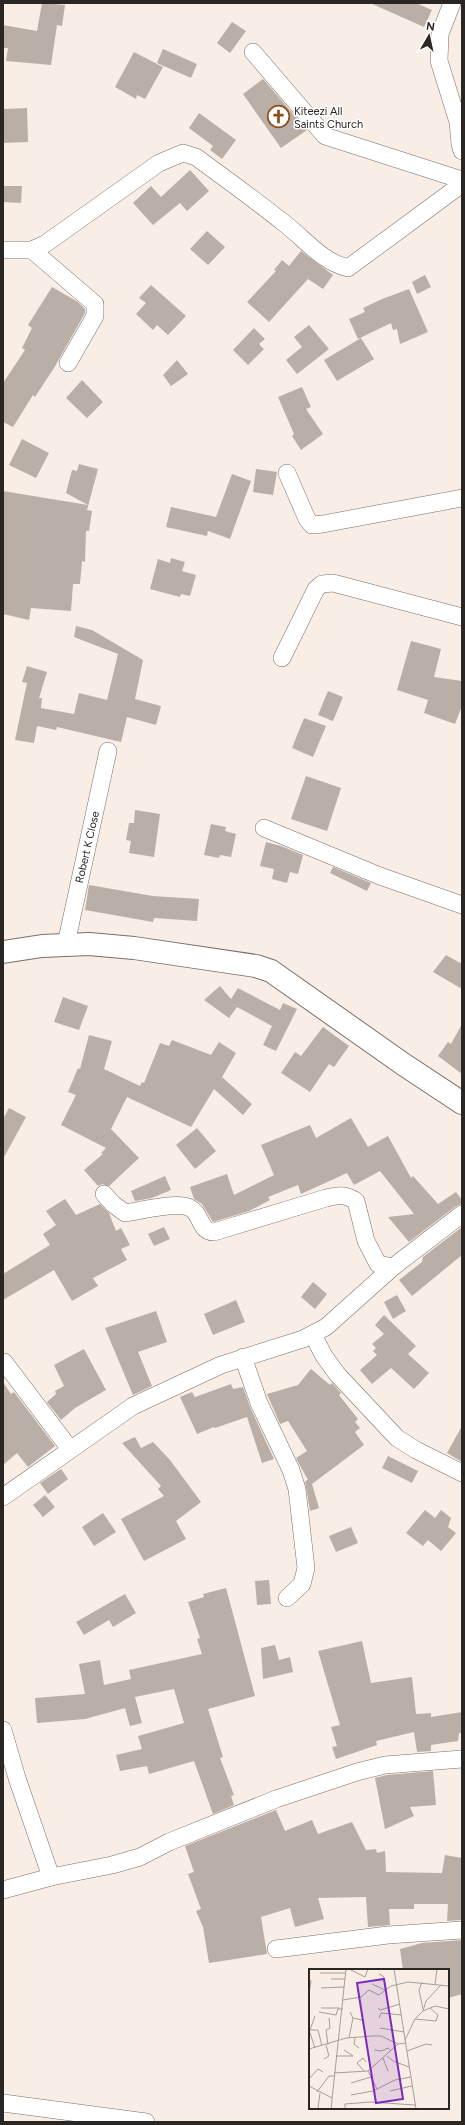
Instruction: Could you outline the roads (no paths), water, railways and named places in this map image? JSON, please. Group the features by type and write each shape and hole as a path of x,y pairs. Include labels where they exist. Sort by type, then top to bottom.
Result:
{"street":[{"path":"452,3 440,34 438,61 458,122 462,152"},
{"path":"253,52 325,136 462,180"},
{"path":"3,250 32,250 54,238 159,163 183,153 196,157 286,224 336,266 348,268 462,184"},
{"path":"32,250 95,304 95,316 68,363"},
{"path":"287,473 307,519 312,525 462,498"},
{"path":"282,658 316,589 322,584 333,583 462,616"},
{"name":"Robert K Close","path":"66,944 108,751"},
{"path":"264,828 380,876 462,905"},
{"path":"3,952 66,944 90,944 134,948 243,964 271,971 403,1064 462,1103"},
{"path":"104,1194 112,1204 125,1213 175,1206 190,1208 200,1218 204,1229 208,1232 214,1232 337,1195 348,1196 356,1201 366,1241 378,1264 393,1267"},
{"path":"3,1497 133,1406 221,1365 313,1335 343,1314 393,1267 462,1214"},
{"path":"313,1335 324,1356 337,1374 397,1438 416,1450 462,1473"},
{"path":"243,1357 259,1403 291,1470 296,1489 306,1568 302,1584 287,1598"},
{"path":"4,1362 70,1449"},
{"path":"3,1730 17,1778 51,1877"},
{"path":"3,1890 51,1877 112,1865 140,1857 169,1842 276,1799 357,1772 385,1765 462,1759"},
{"path":"276,1949 388,1935 462,1930"},
{"path":"3,2103 146,2122"}],"place":[{"name":"Kiteezi All Saints Church","path":"279,117"}]}
